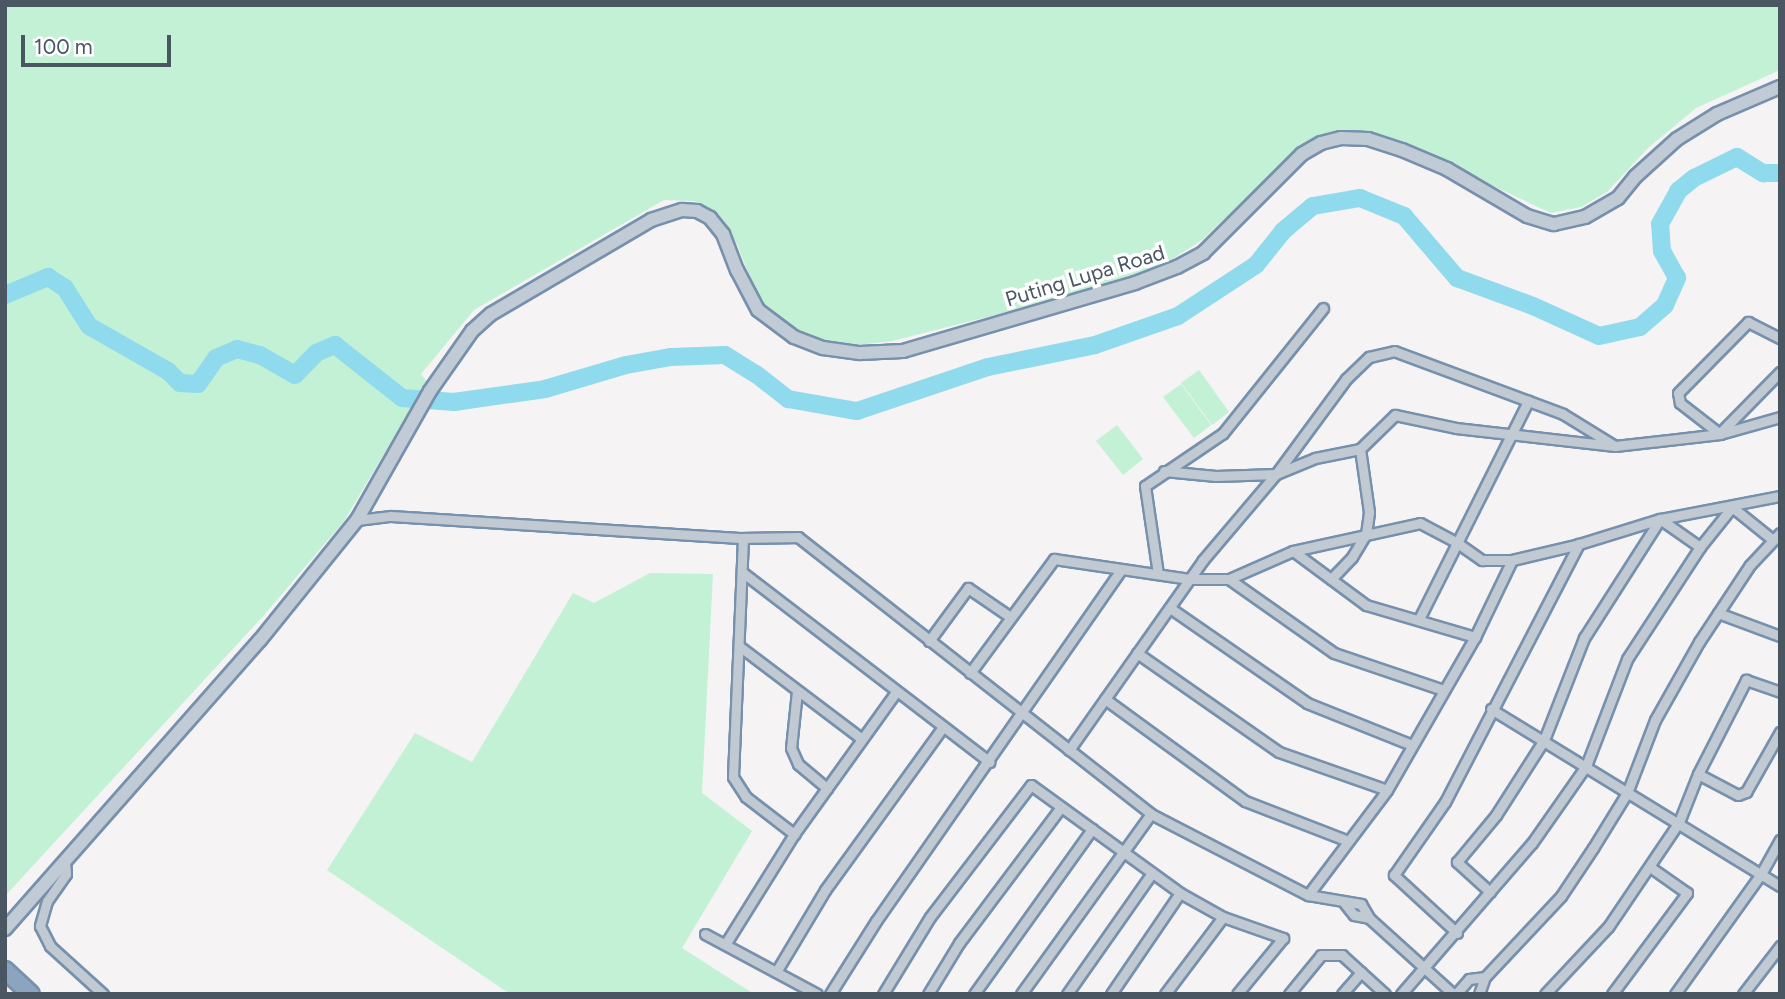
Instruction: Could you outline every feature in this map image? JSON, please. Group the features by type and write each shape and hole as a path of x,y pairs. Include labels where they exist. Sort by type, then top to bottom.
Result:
{"highway":[{"path":"5,970 31,994"}],"street":[{"name":"Puting Lupa Road","path":"357,520 430,391 472,331 491,314 668,212 697,211 710,218 723,234 741,279 758,310 794,337 823,348 860,353 904,351 1135,283 1177,267 1203,253 1302,154 1321,143 1341,138 1368,139 1402,150 1447,170 1527,216 1554,224 1585,217 1618,198 1636,176 1678,139 1717,114 1780,87"},
{"path":"1158,574 1146,486 1223,432 1323,308"},
{"path":"1720,434 1680,403 1678,393 1745,324 1753,323 1780,338"},
{"path":"1069,750 1190,579 1240,514 1276,474 1346,379 1369,357 1394,351 1563,414 1615,446"},
{"path":"1720,434 1780,372"},
{"path":"1419,619 1528,401"},
{"path":"1164,471 1216,476 1276,474 1315,458 1360,449 1395,415 1456,428 1615,446 1720,434 1780,417"},
{"path":"1331,579 1352,557 1366,534 1369,512 1360,449"},
{"path":"970,673 1054,559 1190,579 1229,579 1293,551 1420,523 1456,542 1482,560 1512,560 1579,544 1660,519 1780,496"},
{"path":"1479,994 1485,977 1561,896 1627,793 1655,720 1718,613 1750,565 1777,537 1732,507"},
{"path":"1401,994 1532,844 1586,766 1627,659 1700,547 1732,507"},
{"path":"9,924 260,640 357,520 391,516 743,538 798,537 1151,814 1308,895 1345,904 1361,904 1369,918 1455,994 1469,979 1485,977"},
{"path":"1660,519 1700,547"},
{"path":"1490,892 1457,862 1496,815 1544,740 1584,638 1660,519"},
{"path":"743,538 733,777 746,797 794,834"},
{"path":"1457,933 1394,875 1445,802 1579,544"},
{"path":"1293,551 1366,604 1475,637"},
{"path":"1308,895 1387,790 1475,637 1512,560"},
{"path":"830,994 876,921 1122,569"},
{"path":"742,572 989,762"},
{"path":"1229,579 1334,653 1443,690"},
{"path":"929,640 968,588 1009,617"},
{"path":"1170,608 1307,704 1412,745"},
{"path":"1718,613 1780,636"},
{"path":"738,646 862,739"},
{"path":"1137,653 1279,752 1387,790"},
{"path":"1545,994 1608,927 1679,822 1698,774 1746,680 1780,692"},
{"path":"797,691 791,748 799,764 827,788"},
{"path":"726,943 794,834 896,692"},
{"path":"1105,699 1245,801 1348,841"},
{"path":"1491,709 1780,886"},
{"path":"776,972 825,890 943,727"},
{"path":"1698,774 1738,795 1746,793 1780,732"},
{"path":"883,994 930,917 1031,785 1180,893 1223,917 1283,938 1237,994"},
{"path":"928,994 959,943 1061,807"},
{"path":"1021,994 1151,814"},
{"path":"974,994 1092,830"},
{"path":"1675,994 1761,874 1780,840"},
{"path":"65,862 66,874 47,901 40,926 50,946 103,994"},
{"path":"1612,994 1687,893 1650,867"},
{"path":"1067,994 1152,873"},
{"path":"1111,994 1180,893"},
{"path":"1165,994 1223,917"},
{"path":"705,934 817,994"},
{"path":"1743,994 1780,946"},
{"path":"1289,994 1321,955 1342,955 1385,994"},
{"path":"1342,994 1361,972"}],"green space":[{"path":"5,5 1780,5 1780,70 1696,108 1648,148 1607,192 1581,207 1551,213 1386,136 1333,132 1305,142 1202,240 1158,268 1087,292 892,341 849,346 814,339 761,307 738,246 719,215 694,201 664,200 474,310 421,374 427,382 344,521 265,614 5,896"},
{"path":"1199,370 1229,412 1212,425 1181,383"},
{"path":"1181,384 1211,425 1194,438 1163,397"},
{"path":"1117,425 1143,459 1123,475 1096,441"},
{"path":"650,573 713,574 702,793 752,831 682,948 754,994 510,994 327,870 415,733 472,762 573,593 594,603"}],"waterway":[{"path":"5,295 48,277 65,288 89,326 168,371 180,383 198,384 216,358 237,349 260,355 295,375 316,353 335,345 402,398 454,402 545,389 626,365 671,357 725,355 756,374 788,399 857,411 988,367 1095,345 1178,316 1256,265 1283,231 1313,206 1360,198 1404,216 1457,278 1533,306 1599,336 1640,327 1665,305 1677,278 1662,251 1660,224 1678,191 1694,178 1737,157 1763,173 1780,173"}]}
